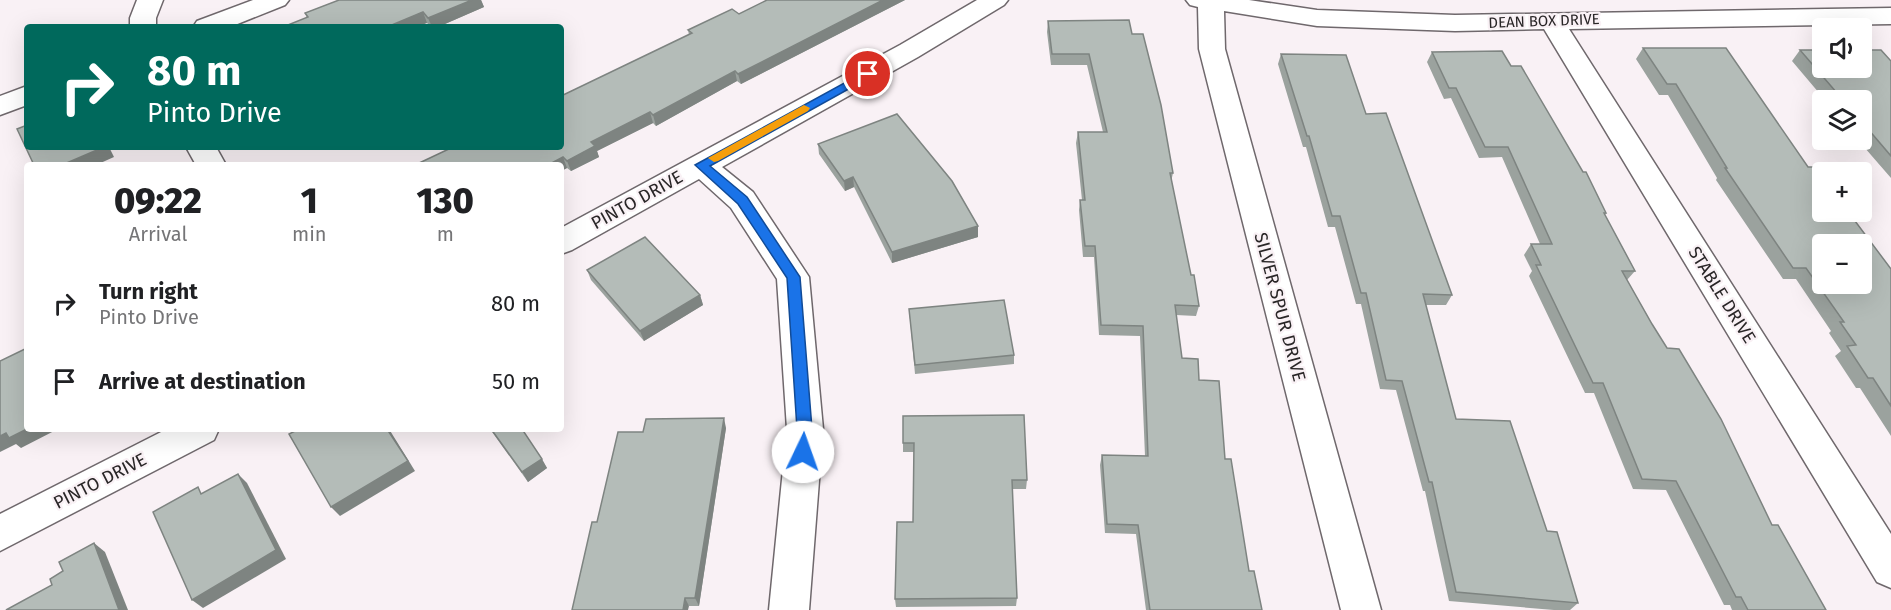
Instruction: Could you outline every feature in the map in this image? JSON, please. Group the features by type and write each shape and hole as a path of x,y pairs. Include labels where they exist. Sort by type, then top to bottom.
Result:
{"street":[{"path":"143,24 150,0"},
{"path":"214,24 276,0"},
{"name":"PINTO DRIVE","path":"564,240 909,51 995,0"},
{"path":"1882,0 1891,9"},
{"name":"DEAN BOX DRIVE","path":"1205,1 1317,18 1466,23 1891,16"},
{"name":"SILVER SPUR DRIVE","path":"1205,1 1212,49 1361,610"},
{"name":"STABLE DRIVE","path":"1552,21 1891,569"},
{"path":"0,106 24,96"},
{"path":"701,165 742,201 793,277 805,429 789,610"},
{"name":"PINTO DRIVE","path":"0,533 195,432"}],"building":[{"path":"339,0 472,0 428,18 423,12 394,24 290,24 308,17 305,13"},
{"path":"767,0 883,0 738,74 735,71 653,115 650,112 591,142 595,146 567,161 563,157 554,162 421,162 447,150 564,150 564,95 692,33 688,30 732,9 739,14"},
{"path":"1129,20 1132,34 1143,34 1161,105 1173,173 1170,173 1199,306 1175,305 1182,358 1198,359 1199,380 1219,381 1225,459 1231,459 1249,571 1254,571 1262,610 1150,610 1138,525 1107,524 1102,455 1148,456 1143,326 1101,325 1095,246 1085,246 1080,200 1085,200 1078,132 1107,132 1089,54 1052,54 1048,21"},
{"path":"1643,48 1726,48 1808,167 1812,167 1812,222 1856,222 1865,234 1812,234 1812,277 1806,268 1793,268 1725,168 1727,168 1676,84 1667,84"},
{"path":"1800,50 1812,50 1812,64"},
{"path":"1872,50 1881,50 1891,61 1891,156 1872,134 1872,90 1834,90 1824,78 1872,78"},
{"path":"1502,51 1511,66 1521,66 1583,172 1586,172 1606,213 1604,213 1635,271 1622,271 1667,348 1679,349 1721,419 1772,525 1778,525 1826,610 1748,610 1741,597 1736,597 1676,481 1642,479 1603,383 1593,383 1536,265 1541,265 1531,244 1552,244 1508,147 1485,147 1456,88 1449,88 1432,52"},
{"path":"1281,54 1346,55 1366,114 1386,113 1452,295 1423,294 1456,419 1510,421 1547,531 1557,532 1578,603 1456,592 1432,482 1429,482 1402,381 1386,380 1366,293 1361,293 1340,216 1332,216 1309,136 1307,136"},
{"path":"897,114 952,181 978,226 892,252 853,177 844,181 818,144"},
{"path":"24,126 24,144 17,129"},
{"path":"27,150 97,150 69,162 33,162"},
{"path":"645,237 700,295 640,331 587,270"},
{"path":"1872,244 1891,269 1891,406 1873,378 1868,378 1847,346 1856,345 1840,322 1844,322 1824,294 1872,294"},
{"path":"1004,300 1014,355 915,365 909,309"},
{"path":"24,349 24,430 9,438 6,433 0,436 0,361"},
{"path":"1024,415 1027,480 1012,480 1017,598 895,599 897,522 913,522 914,443 903,443 903,416"},
{"path":"724,418 695,598 685,598 683,610 572,610 592,522 597,522 618,432 643,432 646,419"},
{"path":"293,432 389,432 408,461 331,507 289,434"},
{"path":"493,432 524,432 542,459 522,472"},
{"path":"238,474 276,550 192,600 153,512 198,487 201,494"},
{"path":"94,543 119,610 6,610 52,585 50,579 63,571 59,562"}],"slow traffic":[{"path":"714,158 804,108"}],"route":[{"path":"803,452 805,429 793,277 742,201 701,165 868,74"}]}
